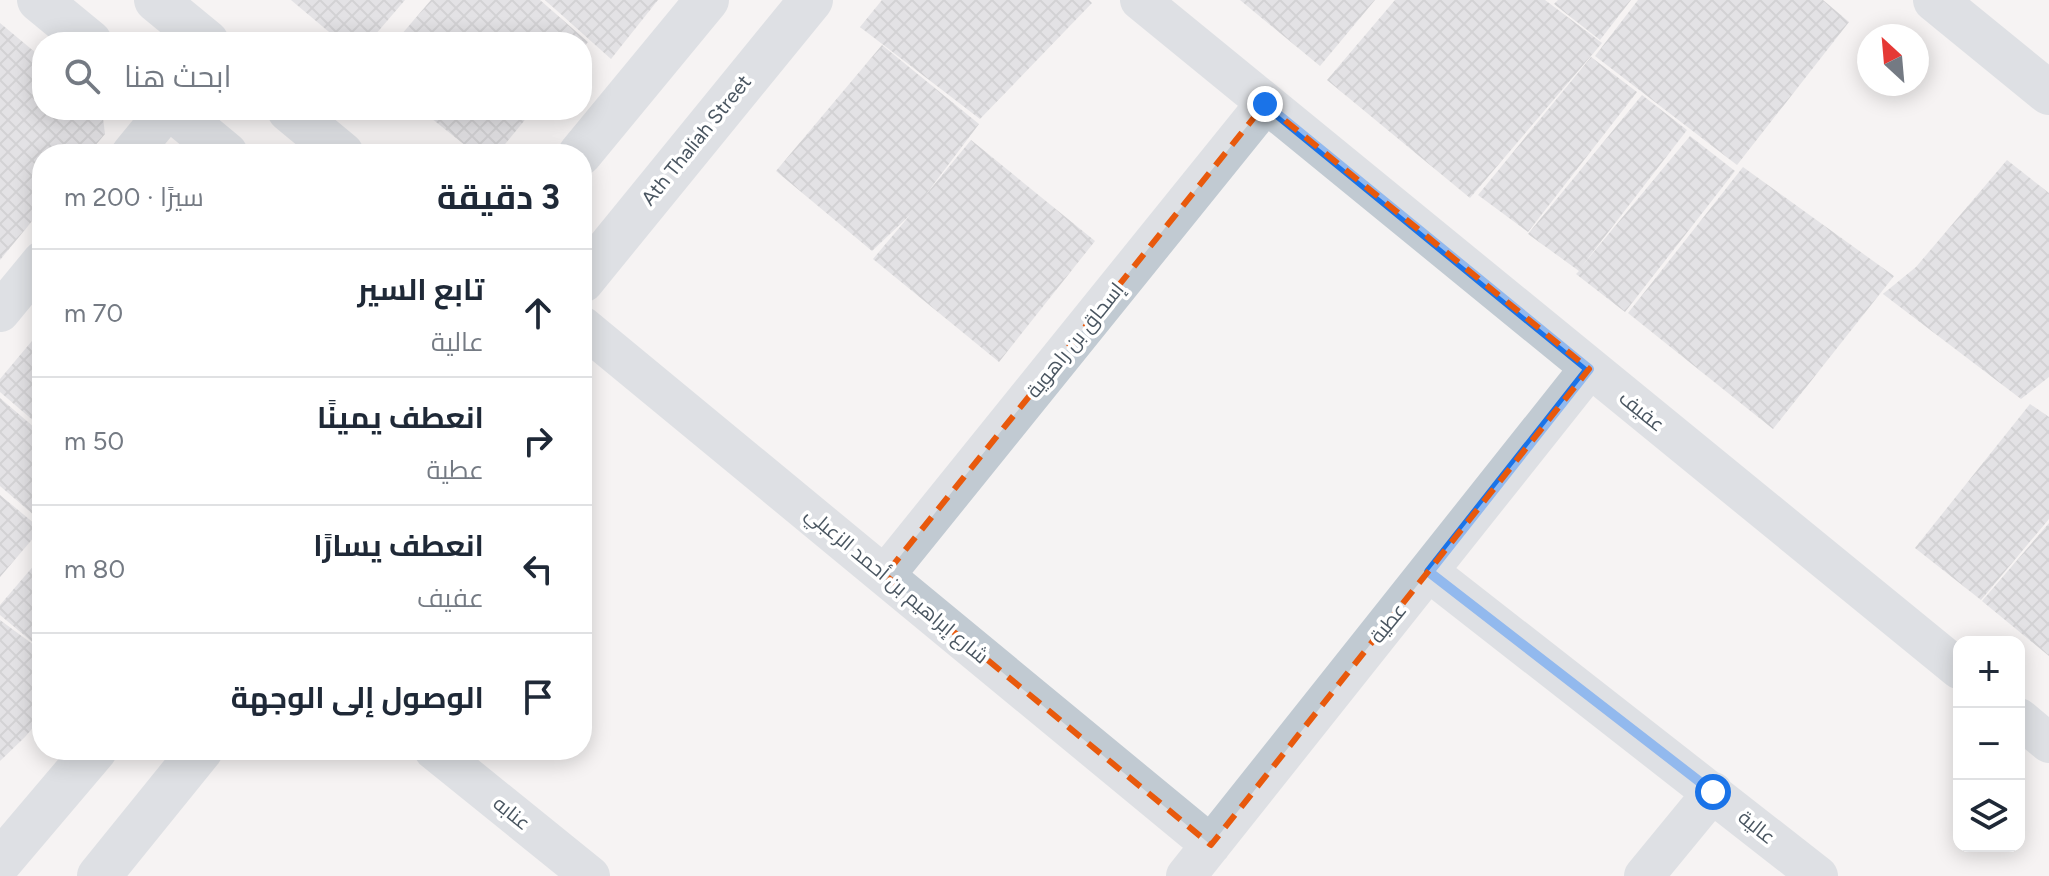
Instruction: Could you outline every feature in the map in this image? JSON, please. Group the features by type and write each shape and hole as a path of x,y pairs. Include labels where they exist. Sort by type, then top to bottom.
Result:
{"street":[{"path":"39,0 78,32"},
{"path":"156,0 195,32"},
{"path":"588,144 707,0"},
{"name":"Ath Thaliah Street","path":"592,269 811,0"},
{"name":"عفيف","path":"1140,0 1953,664"},
{"path":"1935,0 2049,93"},
{"name":"إسحاق بن راهوية","path":"885,575 1265,104"},
{"path":"140,144 161,120"},
{"path":"183,120 213,144"},
{"path":"301,120 330,144"},
{"path":"0,312 32,273"},
{"name":"شارع إبراهيم بن أحمد الزعبلي","path":"592,334 1211,845"},
{"name":"عطية","path":"1186,876 1589,369"},
{"name":"عالية","path":"1429,572 1818,876"},
{"path":"2025,723 2049,743"},
{"path":"0,862 87,760"},
{"path":"99,876 193,760"},
{"name":"عنابه","path":"446,760 590,876"},
{"path":"1644,876 1713,792"}],"highlighted area":[{"path":"1265,104 1589,369 1211,845 885,575"}],"building":[{"path":"291,0 405,0 378,32 329,32"},
{"path":"431,0 540,0 577,32 404,32"},
{"path":"545,0 658,0 611,59 592,42 592,32 581,32"},
{"path":"882,0 1089,0 1092,3 980,119 860,27"},
{"path":"1240,0 1375,0 1320,66"},
{"path":"1395,0 1545,0 1602,43 1470,198 1327,80"},
{"path":"1558,0 1631,0 1600,40 1554,4"},
{"path":"1638,0 1823,0 1849,22 1737,165 1595,56"},
{"path":"0,23 32,50 32,120 103,120 105,134 96,144 32,144 32,221 0,260"},
{"path":"882,45 979,124 924,197 971,140 1095,241 999,362 873,259 910,215 872,251 776,171"},
{"path":"1591,57 1637,92 1528,232 1478,195"},
{"path":"1642,95 1687,130 1582,266 1690,136 1735,171 1625,312 1576,274 1579,271 1528,234"},
{"path":"434,120 525,120 505,144 464,144"},
{"path":"2007,160 2049,193 2049,377 2021,399 1883,294 1916,267"},
{"path":"1743,167 1894,276 1773,429 1628,313"},
{"path":"32,341 32,419 0,392 0,379"},
{"path":"0,398 32,425 32,513 0,486"},
{"path":"2030,404 2049,417 2049,519 1981,600 1915,548"},
{"path":"0,495 32,522 32,540 0,577"},
{"path":"2049,523 2049,656 1982,601"},
{"path":"32,568 32,642 0,615 0,605"},
{"path":"0,620 32,644 32,729 0,761"}],"route":[{"path":"1265,104 1589,369 1429,572 1713,792"}]}
